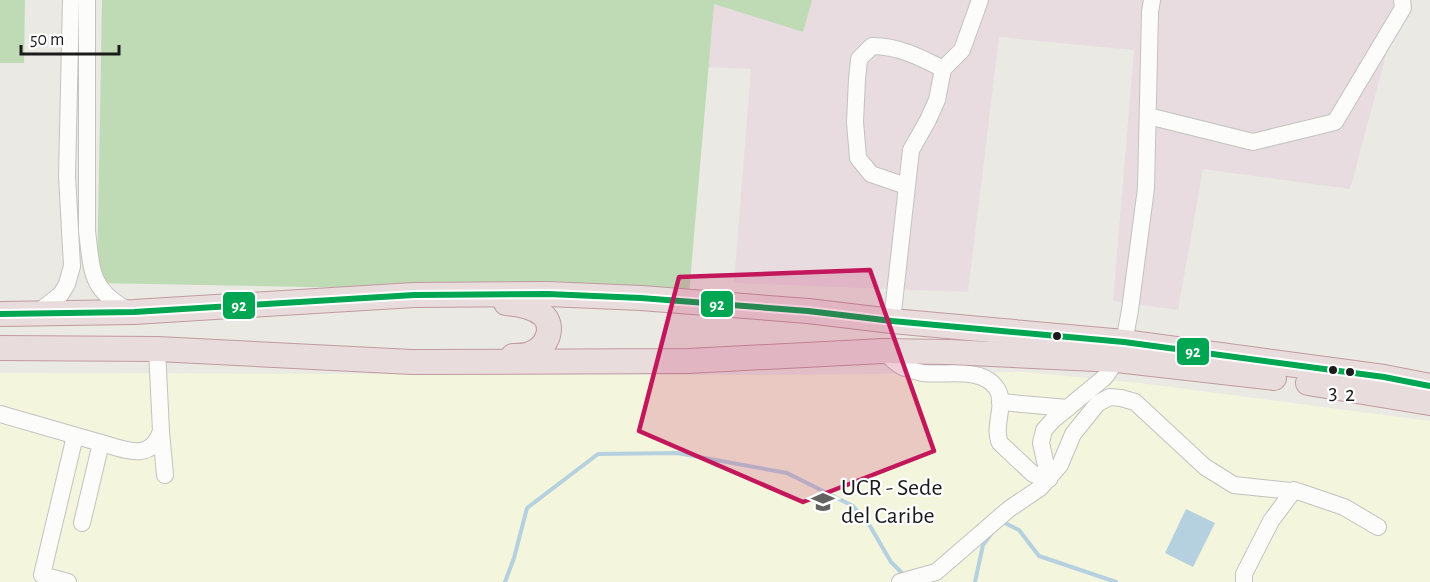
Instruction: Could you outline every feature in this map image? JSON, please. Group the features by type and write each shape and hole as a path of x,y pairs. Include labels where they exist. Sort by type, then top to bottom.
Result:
{"highway":[{"path":"0,314 134,312 414,295 548,294 641,298 797,310 1120,351 1384,377 1430,386"},
{"path":"412,362 532,354 540,349 549,334 548,323 544,316 523,305 414,295"},
{"path":"0,348 157,350 412,362 688,361 884,351 1120,351 1430,403"}],"street":[{"path":"37,314 61,294 67,284 72,266 67,176 71,0"},
{"path":"87,0 87,231 91,258 97,285 107,297 134,312"},
{"path":"892,321 911,150 928,120 944,69 962,50 980,0"},
{"path":"1049,479 1041,443 1044,430 1105,377 1120,351 1130,310 1146,189 1152,0"},
{"path":"1148,116 1253,142 1335,122 1403,8 1402,0"},
{"path":"906,186 871,174 858,158 855,122 859,59 872,46 888,46 914,54 944,69"},
{"path":"157,350 165,475"},
{"path":"884,351 902,367 923,373 973,374 991,381 998,390 1000,402 997,437 1000,443 1034,474 1049,479"},
{"path":"900,582 936,572 1009,509 1040,488 1060,465 1073,434 1098,403 1110,397 1135,402 1205,467 1234,485 1294,490 1344,507 1378,527"},
{"path":"1000,402 1068,408"},
{"path":"0,414 131,451 141,452 151,448 158,441 161,431"},
{"path":"68,582 42,575 75,436"},
{"path":"82,522 101,443"},
{"path":"1244,582 1244,574 1271,521 1294,490"}],"highlighted area":[{"path":"870,270 934,451 803,502 639,431 679,277"}],"shaded area":[{"path":"278,0 1401,0 1350,189 1203,169 1178,310 1113,301 1134,50 999,37 968,292 734,283 751,69 258,47"},
{"name":"UCR - Sede del Caribe","path":"1025,372 1140,383 1430,421 1430,582 0,582 0,373 789,375"}],"green space":[{"path":"0,0 25,0 24,63 0,63"},
{"path":"102,0 812,0 803,32 714,4 689,294 97,283"}],"water":[{"path":"1186,509 1215,523 1193,567 1165,553"}],"waterway":[{"path":"505,582 527,508 598,454 677,453 787,473 853,506 870,526 891,562 904,575"},
{"path":"1001,521 1019,530 1039,556 1116,582"},
{"path":"975,582 983,545 991,534"}],"transit line":[{"name":"92","path":"0,314 134,312 414,295 548,294 641,298 808,311 1124,342 1384,377 1430,386"}],"place":[{"name":"3","path":"1333,370"},
{"name":"2","path":"1350,372"},
{"name":"UCR - Sede del Caribe","path":"823,502"}]}
